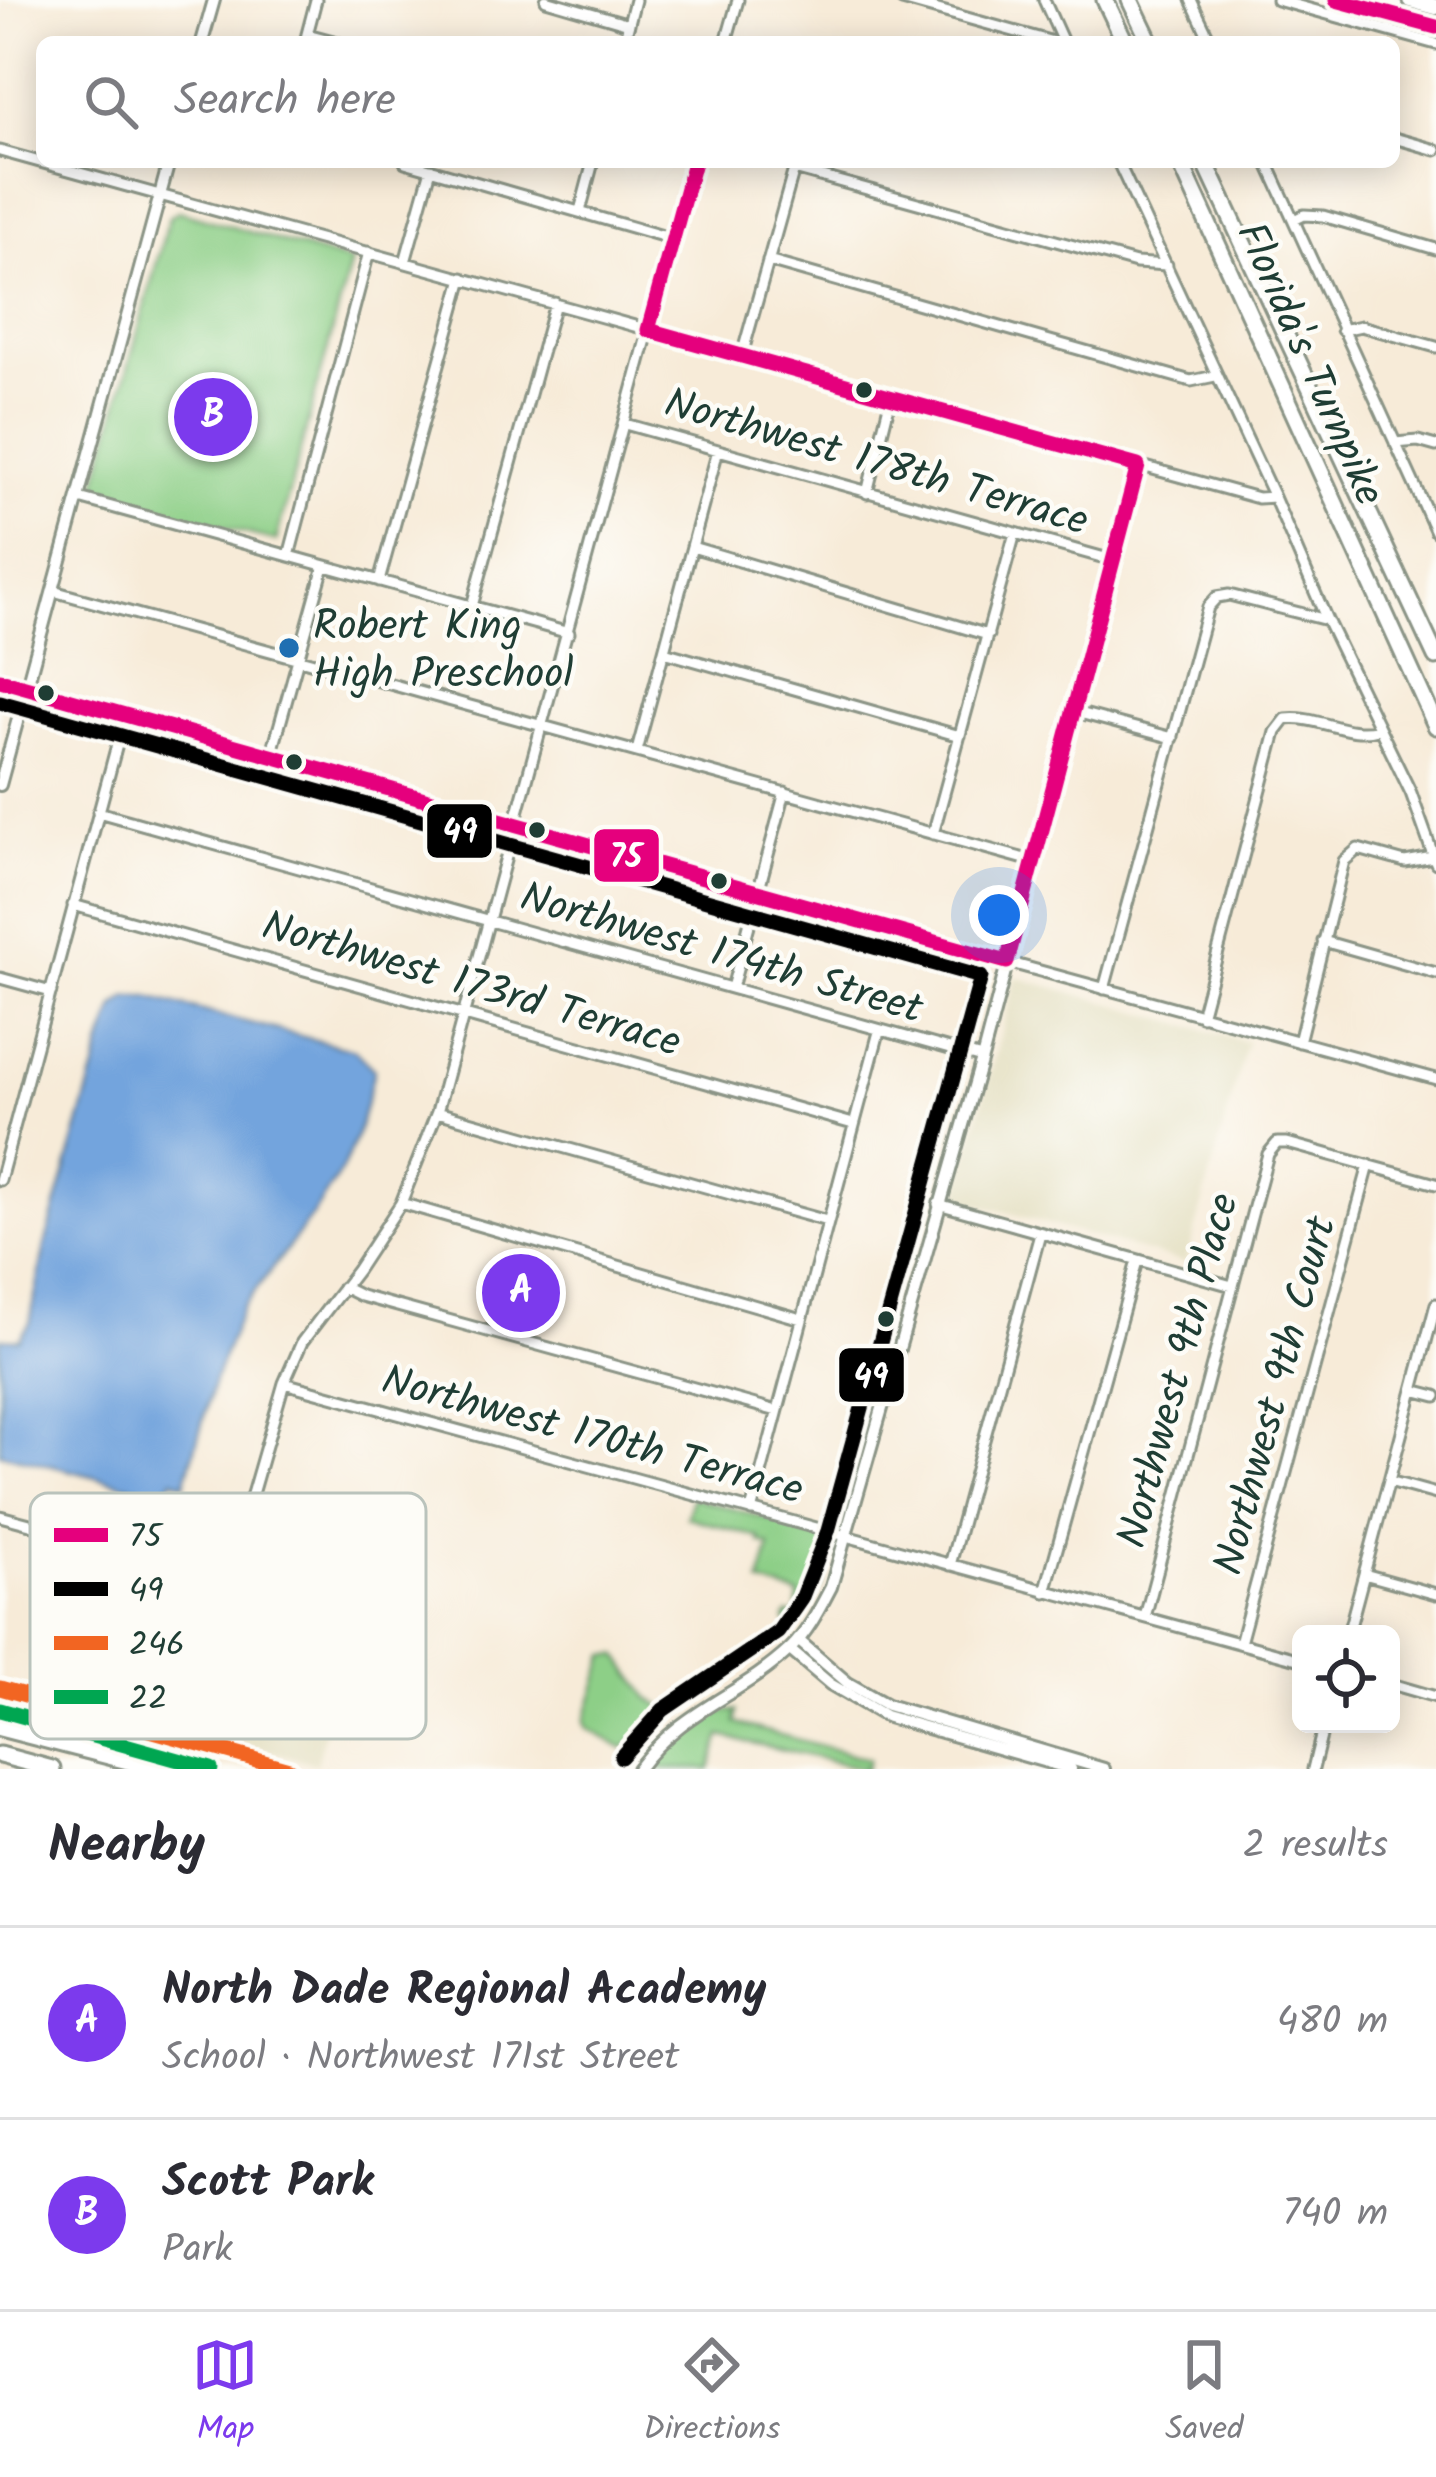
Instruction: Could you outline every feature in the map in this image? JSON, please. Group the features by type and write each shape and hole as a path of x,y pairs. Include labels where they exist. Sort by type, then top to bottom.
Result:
{"highway":[{"path":"1105,0 1122,36"},
{"path":"1130,0 1147,36"},
{"name":"Florida's Turnpike","path":"1183,168 1436,726"},
{"name":"Florida's Turnpike","path":"1208,168 1436,658"},
{"path":"0,1692 30,1703"},
{"path":"0,1728 30,1736"},
{"path":"43,1739 159,1769"},
{"path":"125,1739 205,1769"},
{"path":"0,1755 52,1769"}],"main road":[{"path":"1336,0 1436,28"},
{"path":"1410,0 1436,7"}],"street":[{"path":"204,36 214,0"},
{"path":"307,36 316,0"},
{"path":"546,0 629,23"},
{"path":"626,36 635,0"},
{"path":"729,36 738,0"},
{"path":"902,0 1031,36"},
{"path":"1044,0 1060,36"},
{"path":"1277,0 1436,44"},
{"path":"1194,4 1208,36"},
{"path":"1400,140 1436,150"},
{"path":"0,151 36,161"},
{"path":"62,168 1138,466 1258,498 1274,497"},
{"path":"0,785 167,168"},
{"path":"427,168 673,238"},
{"path":"580,211 591,168"},
{"path":"252,1493 284,1383 302,1342 401,1203 437,1112 692,168"},
{"path":"742,355 794,168"},
{"path":"805,168 1136,263 1167,265"},
{"path":"1121,168 1411,793 1435,860 1405,862 1358,849 1344,861 1299,1042"},
{"path":"1271,168 1436,532"},
{"path":"405,262 431,169"},
{"path":"1294,220 1322,216 1436,248"},
{"path":"289,556 369,252"},
{"path":"768,261 1191,381 1215,376"},
{"path":"380,581 463,278"},
{"path":"472,606 555,303"},
{"path":"1342,329 1361,326 1436,346"},
{"path":"867,493 891,398"},
{"name":"Northwest 178th Terrace","path":"625,424 1112,560"},
{"path":"1395,442 1436,446"},
{"path":"637,751 718,450"},
{"path":"638,1769 677,1725 768,1668 794,1645 831,1587 982,1058 1138,466"},
{"path":"79,498 569,633"},
{"path":"933,834 1015,533"},
{"path":"692,547 988,634"},
{"path":"271,755 324,566"},
{"path":"53,591 1032,861"},
{"path":"1104,989 1208,607 1217,597 1228,595 1327,620"},
{"path":"664,652 960,736"},
{"path":"0,680 1436,1079"},
{"path":"1072,711 1173,738"},
{"path":"0,1180 124,716"},
{"path":"1201,1016 1276,732 1286,718 1305,717 1358,731 1378,729"},
{"path":"732,988 785,792"},
{"name":"Northwest 174th Street","path":"98,812 982,1058"},
{"name":"Northwest 173rd Terrace","path":"73,905 854,1124"},
{"path":"1323,941 1436,973"},
{"path":"0,978 51,992"},
{"path":"751,1510 879,1032"},
{"path":"437,1112 827,1221"},
{"name":"Northwest 9th Place","path":"1145,1617 1268,1154 1277,1143 1369,1165"},
{"path":"1369,1165 1436,1184"},
{"name":"Northwest 9th Court","path":"1240,1643 1369,1165"},
{"path":"401,1203 801,1318"},
{"path":"938,1204 1232,1286"},
{"path":"950,1565 1040,1234"},
{"path":"1045,1592 1137,1261"},
{"path":"343,1287 361,1296 777,1411"},
{"path":"1350,1625 1436,1304"},
{"name":"Northwest 170th Terrace","path":"284,1383 1292,1657"},
{"path":"1413,1390 1436,1396"},
{"path":"1389,1481 1436,1494"},
{"path":"0,1516 30,1524"},
{"path":"1364,1574 1436,1594"},
{"path":"794,1645 830,1684 886,1711 1104,1769"},
{"path":"1400,1686 1436,1696"},
{"path":"0,1692 30,1700"},
{"path":"958,1732 1071,1769"},
{"path":"1313,1769 1322,1733"},
{"path":"176,1739 289,1769"}],"shaded area":[{"path":"1016,977 1247,1042 1186,1263 957,1198"},
{"path":"228,1739 323,1739 316,1764"}],"green space":[{"path":"178,211 351,262 276,541 103,496 96,486 169,217"},
{"path":"692,1497 831,1537 836,1544 822,1586 797,1626 788,1626 785,1620 788,1614 796,1615 799,1595 760,1583 770,1546 760,1543 760,1538 687,1517"},
{"path":"606,1655 618,1655 649,1698 667,1710 624,1749 587,1728 585,1721"},
{"path":"710,1711 737,1711 736,1723 869,1759 866,1769 721,1736 710,1769 661,1769 653,1759 677,1733"}],"water":[{"path":"128,997 149,997 355,1050 374,1070 343,1168 243,1307 216,1374 185,1484 173,1479 165,1493 0,1453 0,1338 19,1339 30,1323 45,1245 115,1007"}],"transit line":[{"name":"75","path":"1336,0 1436,27"},
{"name":"75","path":"0,680 1007,962 1138,466 648,330 692,168"},
{"name":"49","path":"0,702 981,977 828,1531 801,1599 778,1632 663,1710 621,1757"},
{"name":"246","path":"0,1688 30,1696"},
{"name":"22","path":"0,1710 30,1718"},
{"name":"22","path":"104,1739 211,1769"},
{"name":"246","path":"182,1739 289,1769"}],"place":[{"name":"Scott Park","path":"213,417"},
{"name":"Robert King High Preschool","path":"289,648"},
{"name":"North Dade Regional Academy","path":"521,1293"}]}
